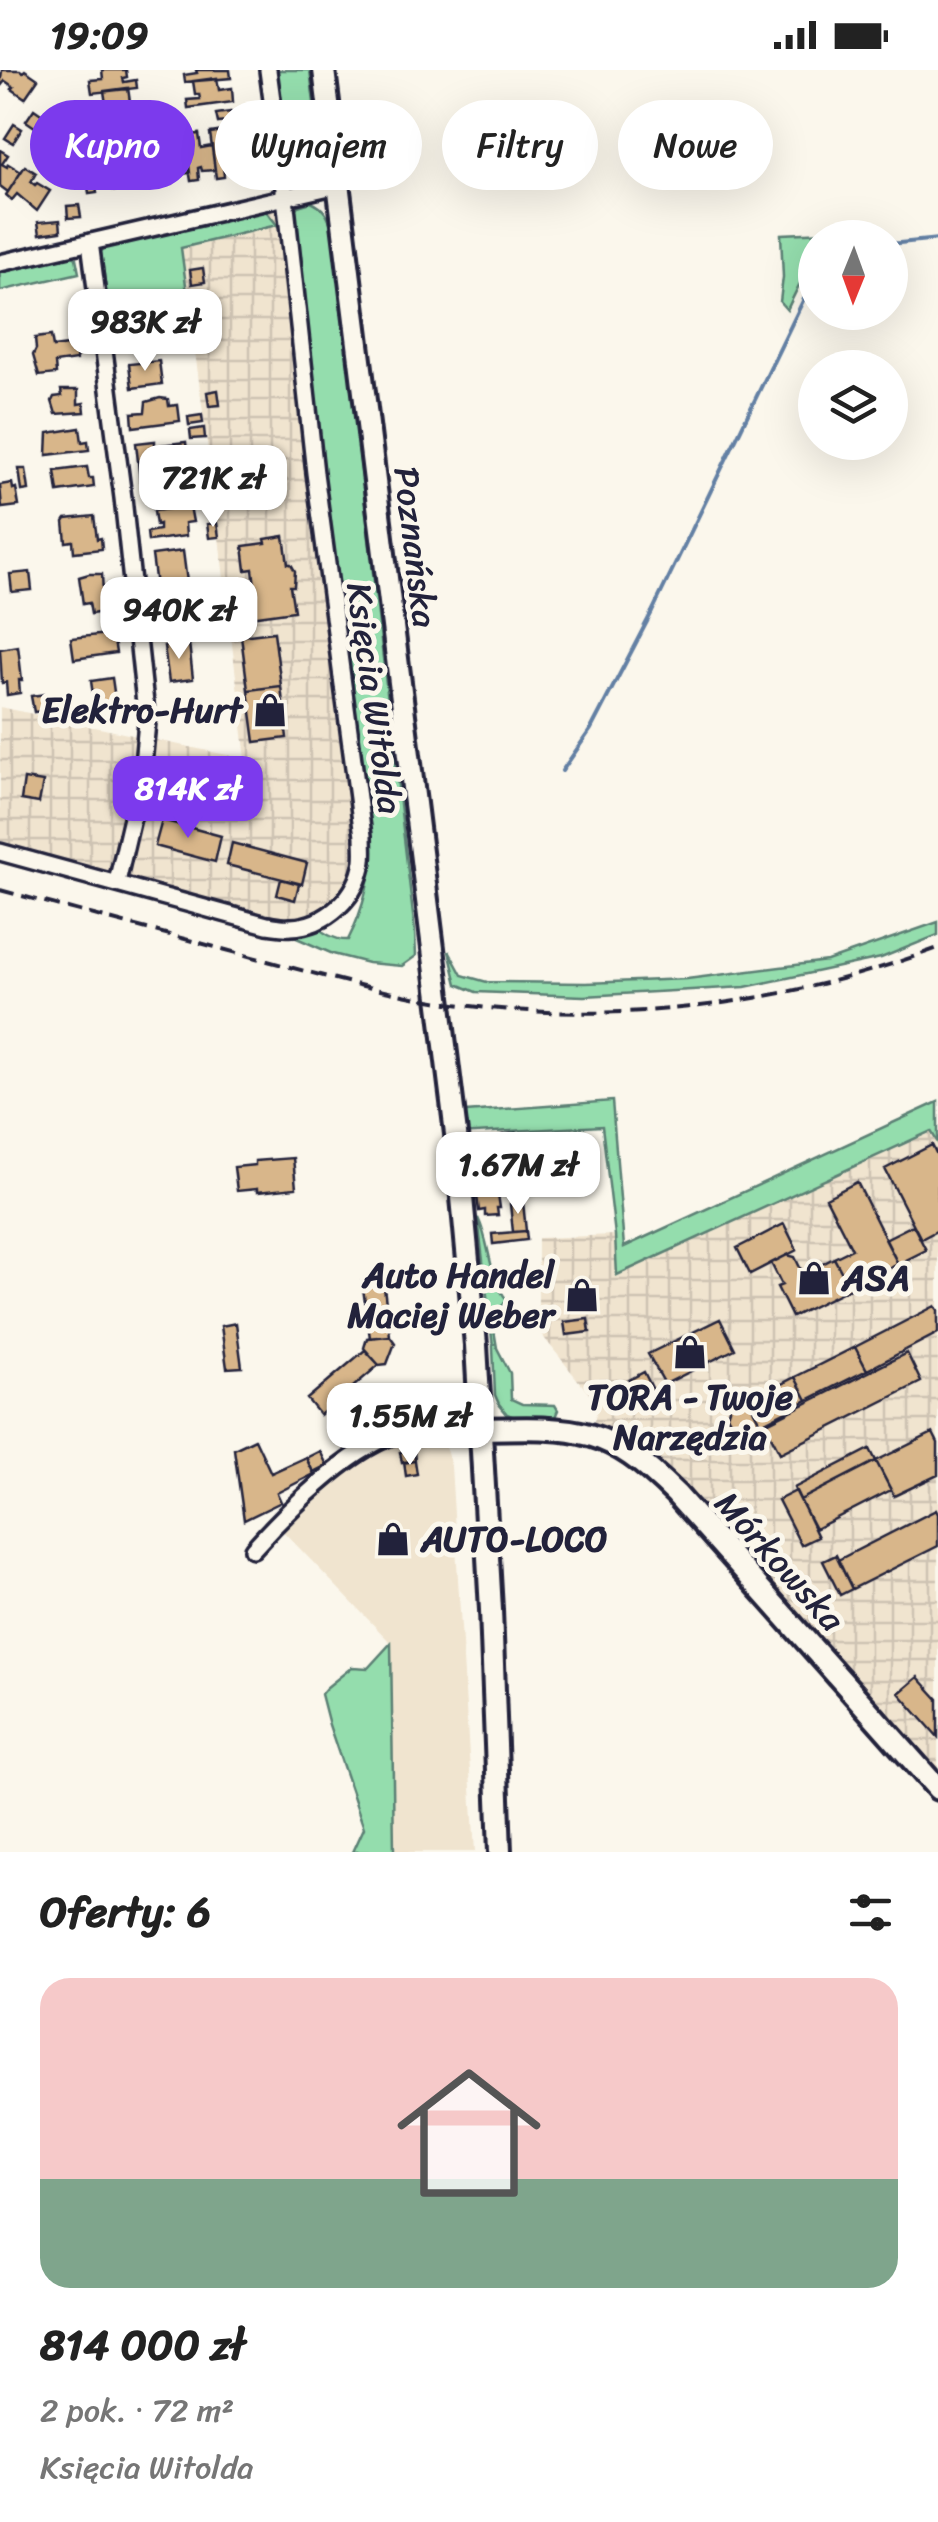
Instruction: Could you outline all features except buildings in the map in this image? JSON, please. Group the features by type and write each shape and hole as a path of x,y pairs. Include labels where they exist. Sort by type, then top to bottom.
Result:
{"main road":[{"name":"Poznańska","path":"324,70 328,100"},
{"name":"Poznańska","path":"339,190 444,1032 471,1294 491,1610 500,1852"},
{"name":"Mórkowska","path":"480,1429 541,1428 590,1434 628,1452 651,1469 938,1789"}],"street":[{"name":"Księcia Witolda","path":"0,852 292,928 318,922 339,908 355,887 363,862 363,836 315,474 268,70"},
{"path":"0,263 316,190"},
{"path":"90,242 147,722 146,756 117,882"},
{"path":"253,1549 321,1483 373,1444 396,1434 480,1429"}],"shaded area":[{"path":"285,197 363,863 339,908 292,928 0,852 0,707 246,759 178,222"},
{"path":"938,1128 938,1789 676,1494 590,1434 597,1411 594,1400 533,1324 538,1312 538,1238 615,1235 617,1274"},
{"path":"440,1430 451,1466 475,1852 394,1852 391,1643 276,1524 373,1444"}],"green space":[{"path":"275,70 310,70 314,100 278,100"},
{"path":"311,202 325,213 333,230 415,932 416,956 402,966 333,954 267,925 313,923 329,935 348,940 363,903 372,851 293,212"},
{"path":"246,206 266,211 277,225 181,248 188,300 109,313 101,252 112,237"},
{"path":"798,233 798,287 787,310 780,302 781,234"},
{"path":"61,249 76,258 79,273 0,291 0,263"},
{"path":"938,922 938,935 881,958 745,987 584,996 476,992 457,984 449,951 462,975 487,982 687,979 827,961"},
{"path":"612,1101 624,1247 938,1102 938,1143 931,1131 617,1275 602,1126 456,1134 453,1113"},
{"path":"478,1218 496,1281 507,1300 498,1311 494,1330 497,1348 510,1373 511,1399 522,1404 555,1405 555,1417 517,1418 507,1414 495,1395"},
{"path":"391,1643 394,1852 353,1852 364,1828 321,1694 352,1667 368,1668"}],"waterway":[{"path":"908,242 938,239"},
{"path":"562,771 591,729 652,612 798,311"}],"railway":[{"path":"0,890 380,990 455,1004 517,1010 578,1013 700,1006 820,984 938,948"}],"place":[{"name":"Elektro-Hurt","path":"270,710"},
{"name":"ASA","path":"814,1278"},
{"name":"Auto Handel Maciej Weber","path":"582,1295"},
{"name":"TORA - Twoje Narzędzia","path":"690,1352"},
{"name":"AUTO-LOCO","path":"393,1539"}]}
